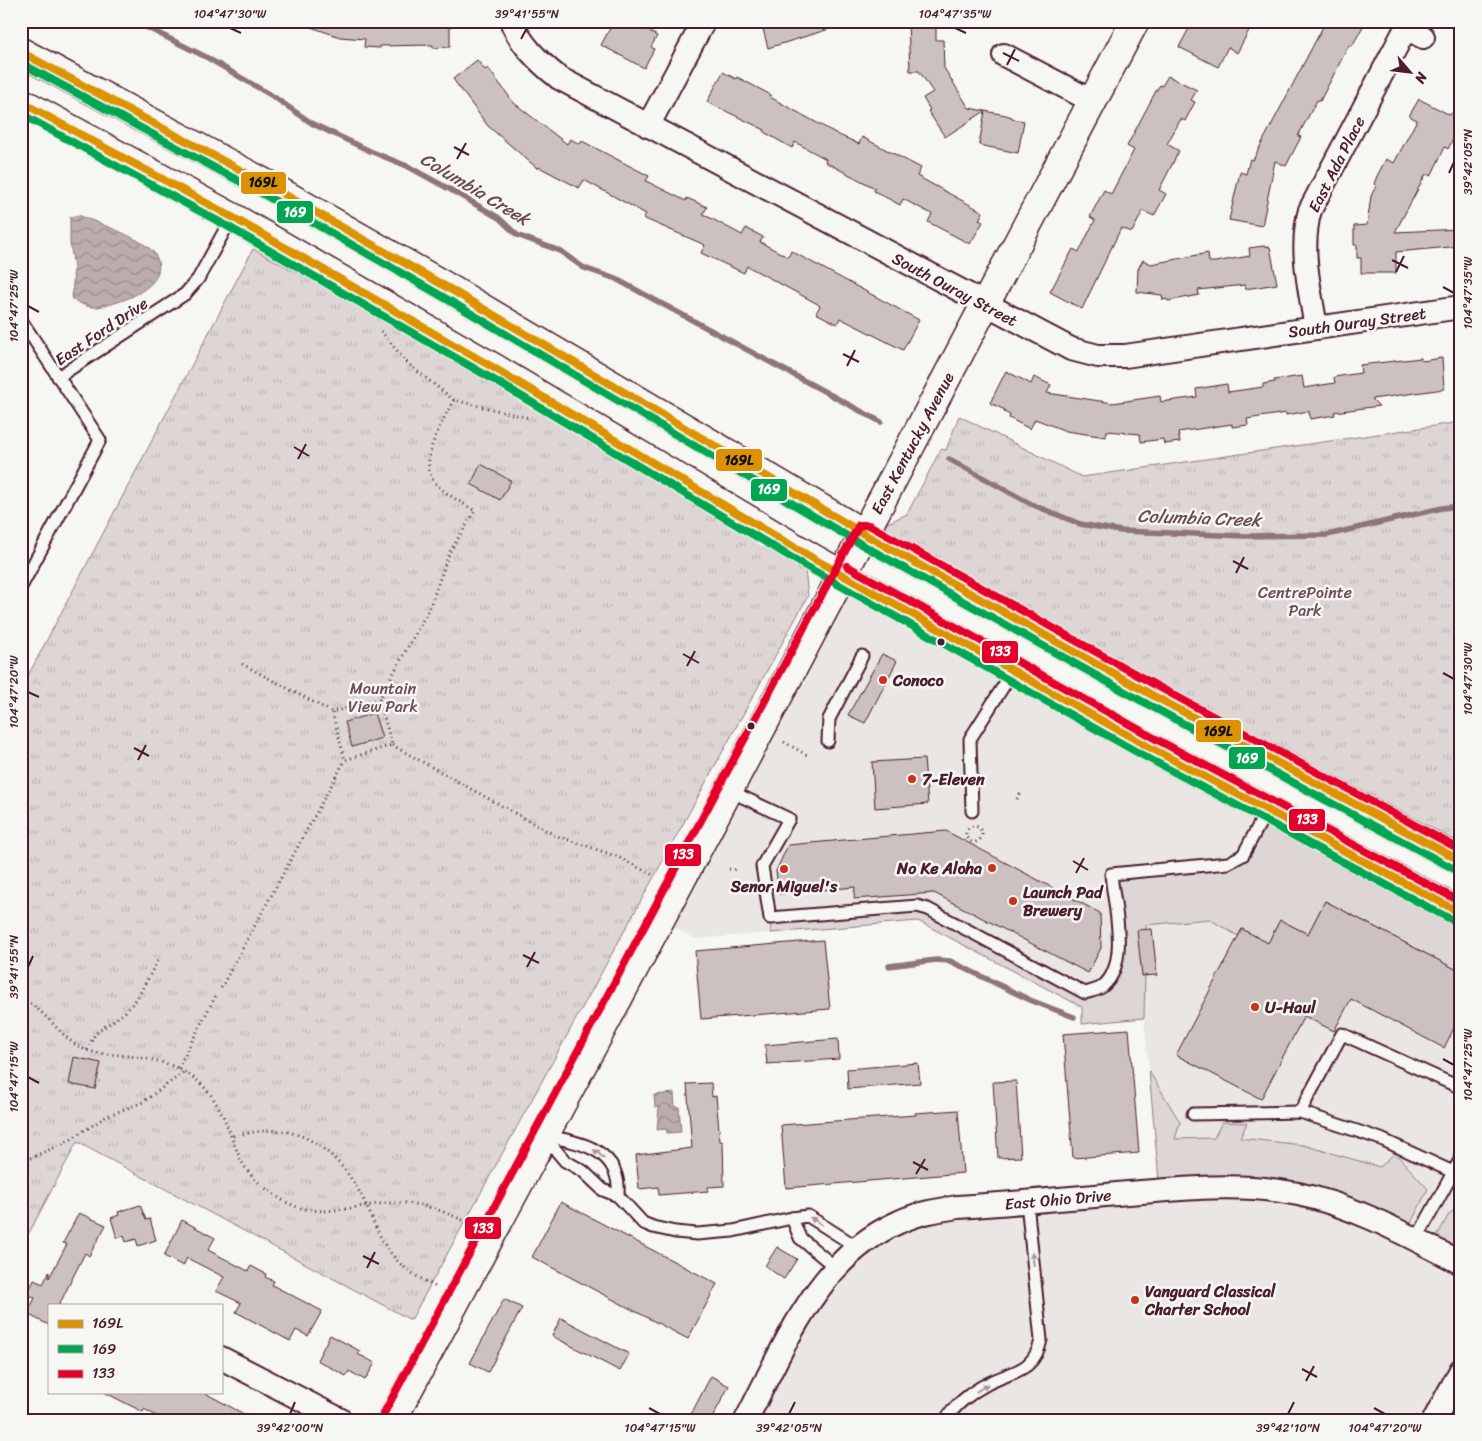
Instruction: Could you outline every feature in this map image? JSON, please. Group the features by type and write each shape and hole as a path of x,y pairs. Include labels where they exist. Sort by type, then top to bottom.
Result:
{"main road":[{"name":"East Kentucky Avenue","path":"392,1420 1135,21"},
{"path":"21,52 268,185 443,285 864,534 1152,695 1461,861"},
{"path":"21,102 232,217 494,368 842,575 1267,810 1461,913"}],"street":[{"name":"South Ouray Street","path":"511,21 527,48 559,78 1072,350 1098,356 1125,356 1461,307"},
{"path":"648,126 704,21"},
{"name":"East Ada Place","path":"1316,328 1304,245 1310,210 1406,28 1423,37"},
{"path":"1004,55 1092,101"},
{"name":"East Ohio Drive","path":"746,1420 805,1308 815,1291 835,1267 858,1247 899,1222 928,1212 1202,1187 1266,1189 1335,1204 1375,1220 1461,1264"},
{"path":"222,1359 341,1420"},
{"path":"1434,1420 1461,1370"}],"lane":[{"name":"East Ford Drive","path":"21,587 100,440 58,377 185,294 198,279 232,217"},
{"path":"21,320 58,377"},
{"path":"828,741 829,719 862,656"},
{"path":"972,811 970,739 1013,671"},
{"path":"728,790 789,819 762,866 770,918 918,906 1085,993 1102,988 1114,974 1119,958 1111,874 1228,863 1242,855 1267,810"},
{"path":"1300,1112 1342,1034 1461,1088"},
{"path":"1193,1114 1300,1112 1381,1140 1453,1172"},
{"path":"544,1136 565,1161 583,1171 603,1190 618,1196 643,1223 675,1232 697,1234 733,1231 808,1216 858,1247"},
{"path":"544,1136 578,1141 598,1151 608,1161 619,1181 618,1196"},
{"path":"1416,1240 1461,1158"},
{"path":"946,1420 973,1393 986,1384 1020,1371 1038,1353 1041,1340 1027,1202"},
{"path":"792,1218 800,1238 835,1267"}],"path":[{"path":"454,400 442,420 430,454 430,474 439,486 475,511 449,553 429,609 379,699 392,745 554,836 616,856 653,875"},
{"path":"242,664 332,712 379,699"},
{"path":"222,988 345,760 332,712"},
{"path":"784,742 807,755"},
{"path":"345,760 392,745"},
{"path":"1017,799 1022,791"},
{"path":"971,826 979,828 982,832 980,840 975,842 967,840 967,829 971,826"},
{"path":"729,869 737,870"},
{"path":"87,1050 95,1034 125,1012 137,999 158,960"},
{"path":"178,1068 216,995"},
{"path":"21,999 40,1008 71,1042 87,1050 151,1058 178,1068 203,1085 227,1122 240,1157 251,1176 286,1202 312,1212 335,1211 392,1202 427,1206 450,1214 491,1234"},
{"path":"21,1162 66,1142 106,1116 143,1102 184,1072"},
{"path":"233,1136 264,1130 288,1132 311,1140 330,1153 349,1174 366,1206 378,1236 395,1259 419,1278 456,1297"}],"shaded area":[{"path":"842,575 1461,913 1461,1370 1434,1420 746,1420 805,1308 899,1222 1160,1190 1144,1018 1082,1024 1082,1007 918,921 695,939 660,920"}],"green space":[{"name":"Mountain View Park","path":"253,249 411,333 805,570 808,596 411,1320 77,1142 21,1248 21,689"},
{"name":"CentrePointe Park","path":"959,416 1082,477 1461,422 1461,861 864,534 907,514 941,449 946,450"},
{"path":"1267,810 1461,913 1461,972 1325,901 1308,934 1280,920 1268,943 1242,929 1238,936 1209,919 1146,925 1144,1018 1082,1024 1082,1007 918,921 771,933 770,918 917,906 1085,993 1114,974 1111,874 1228,863 1243,855"},
{"path":"1149,1071 1180,1122 1175,1139 1214,1138 1222,1122 1247,1123 1240,1138 1303,1145 1380,1167 1395,1153 1428,1189 1405,1235 1335,1204 1160,1191"},
{"path":"1461,1205 1461,1263 1431,1248 1449,1214"}],"water":[{"path":"78,215 121,232 151,250 156,256 159,267 156,277 150,285 129,298 97,307 87,306 72,299 74,267 70,243 70,217"},
{"path":"674,1093 675,1107 679,1107 681,1132 667,1133 666,1129 657,1130 659,1107 655,1107 654,1095"}],"building":[{"path":"303,21 450,21 450,47 433,48 433,45 364,47 365,39 340,37 302,24"},
{"path":"614,21 633,21 657,36 651,47 654,49 644,68 601,45"},
{"path":"761,21 839,21 839,26 768,48"},
{"path":"1193,21 1254,21 1237,53 1228,47 1218,67 1179,47"},
{"path":"1326,21 1366,21 1352,46 1349,45 1320,101 1317,100 1298,136 1301,137 1286,166 1275,161 1262,226 1229,220 1240,172 1246,174 1250,159 1253,160"},
{"path":"936,22 936,40 943,40 944,68 969,108 985,111 945,137 928,111 930,110 923,98 933,92 919,71 910,71 908,23"},
{"path":"477,60 485,70 488,68 514,103 567,144 570,139 580,144 582,141 649,176 646,181 686,201 687,198 707,207 703,214 742,235 746,228 763,237 760,242 788,257 791,251 919,320 903,350 840,318 837,324 816,313 820,306 816,303 747,266 744,273 701,253 705,245 643,218 646,214 584,180 579,188 539,167 538,169 488,126 453,79"},
{"path":"723,72 736,79 737,77 771,95 770,97 839,135 859,144 862,137 921,168 917,176 983,212 979,220 983,222 970,244 928,222 932,214 903,199 900,205 874,191 875,188 825,162 826,159 795,142 792,148 764,132 765,130 707,102"},
{"path":"1168,76 1197,90 1191,100 1195,102 1185,121 1181,119 1167,144 1179,151 1159,190 1166,194 1154,216 1143,211 1132,232 1121,228 1082,309 1050,292 1073,249 1079,252 1095,220 1090,217 1104,190 1111,194 1134,150 1127,146 1156,91 1160,85 1162,86"},
{"path":"1419,99 1450,115 1461,103 1461,124 1448,149 1445,147 1431,176 1426,174 1395,232 1461,229 1461,246 1396,252 1396,273 1361,273 1361,258 1357,258 1357,245 1354,245 1354,226 1367,225 1371,196 1376,186 1374,184 1377,176 1386,159 1394,163 1417,120 1409,116"},
{"path":"985,111 1024,121 1018,153 979,145"},
{"path":"1270,247 1277,284 1245,289 1245,285 1198,290 1199,295 1168,301 1167,299 1163,300 1162,295 1137,292 1138,269 1143,260 1151,264 1208,253 1209,262 1215,262 1250,256 1249,248"},
{"path":"1421,358 1422,361 1442,358 1444,389 1372,399 1379,406 1334,412 1335,415 1310,419 1309,411 1286,415 1286,413 1247,419 1248,425 1232,427 1232,424 1178,432 1180,442 1164,444 1163,439 1141,442 1140,434 1107,431 1106,437 1066,431 1035,419 1030,429 1009,418 1010,415 1004,412 1005,410 990,403 1006,371 1031,384 1034,377 1051,385 1047,393 1113,403 1160,396 1161,402 1197,397 1196,389 1227,384 1228,392 1263,387 1263,384 1275,382 1274,380 1302,376 1304,388 1335,383 1334,377 1361,373 1360,365"},
{"path":"481,464 511,481 500,500 471,484"},
{"path":"882,654 897,661 865,723 848,715"},
{"path":"374,713 382,738 352,747 345,722"},
{"path":"924,759 928,804 875,808 872,762"},
{"name":"Launch Pad Brewery","path":"946,831 1100,913 1101,948 1088,973 934,893 854,899 855,887 779,894 776,871 788,845"},
{"name":"U-Haul","path":"1325,901 1461,972 1461,1014 1444,1048 1351,999 1334,1031 1304,1016 1261,1099 1176,1055 1242,929 1268,943 1280,920 1308,934"},
{"path":"1152,929 1157,975 1142,976 1137,930"},
{"path":"823,940 830,1009 701,1019 695,951"},
{"path":"1129,1029 1139,1153 1073,1158 1063,1034"},
{"path":"838,1039 839,1059 767,1064 765,1045"},
{"path":"74,1057 101,1063 95,1089 69,1084"},
{"path":"918,1063 920,1083 848,1089 847,1069"},
{"path":"1016,1081 1021,1157 998,1158 993,1082"},
{"path":"711,1083 712,1097 716,1096 720,1141 723,1142 724,1186 708,1187 708,1191 659,1195 658,1187 639,1189 636,1155 692,1148 687,1084"},
{"path":"958,1110 963,1173 786,1188 781,1125"},
{"path":"561,1202 717,1284 688,1339 532,1257"},
{"path":"140,1205 146,1220 150,1219 156,1240 138,1246 136,1239 126,1242 124,1236 117,1238 111,1218 119,1215 118,1212"},
{"path":"79,1213 106,1225 89,1256 85,1253 60,1304 48,1304 48,1324 27,1314 35,1298 27,1294 34,1280 43,1284 49,1272 49,1278 67,1244 63,1243"},
{"path":"182,1220 215,1238 208,1250 248,1271 251,1266 266,1274 265,1277 274,1281 272,1285 322,1311 308,1336 296,1330 290,1341 236,1312 241,1303 216,1291 224,1277 187,1258 183,1266 164,1256"},
{"path":"777,1247 797,1259 784,1279 765,1266"},
{"path":"504,1299 522,1308 488,1372 470,1363"},
{"path":"561,1318 629,1354 620,1371 552,1336"},
{"path":"330,1335 360,1351 358,1354 375,1363 365,1380 349,1371 346,1376 317,1360"},
{"path":"711,1376 729,1386 711,1420 688,1420"},
{"path":"108,1394 207,1394 255,1420 164,1420 144,1409 143,1412"}],"waterway":[{"name":"Columbia Creek","path":"134,21 206,57 274,97 313,124 407,166 451,190 499,218 517,235 560,251 584,268 616,279 881,422"},
{"name":"Columbia Creek","path":"949,459 1031,504 1080,524 1121,531 1245,536 1327,535 1442,508 1461,506"},
{"path":"889,966 936,960 950,961 1030,1000 1074,1017"}],"transit line":[{"name":"169L","path":"21,52 268,185 443,285 864,534 1152,695 1461,861"},
{"name":"169","path":"21,63 263,194 438,294 859,543 1147,704 1456,870"},
{"name":"169L","path":"21,102 232,217 494,368 814,559 1149,747 1461,913"},
{"name":"169","path":"21,114 227,226 489,377 809,568 1144,756 1456,922"},
{"name":"133","path":"383,1415 859,525 869,525 1157,686 1461,850"},
{"name":"133","path":"847,566 1154,738 1461,902"}],"place":[{"name":"Conoco","path":"883,680"},
{"name":"7-Eleven","path":"912,779"},
{"name":"No Ke Aloha","path":"992,868"},
{"name":"Senor Miguel's","path":"784,869"},
{"name":"Launch Pad Brewery","path":"1013,901"},
{"name":"U-Haul","path":"1255,1007"},
{"name":"Vanguard Classical Charter School","path":"1135,1300"}]}
